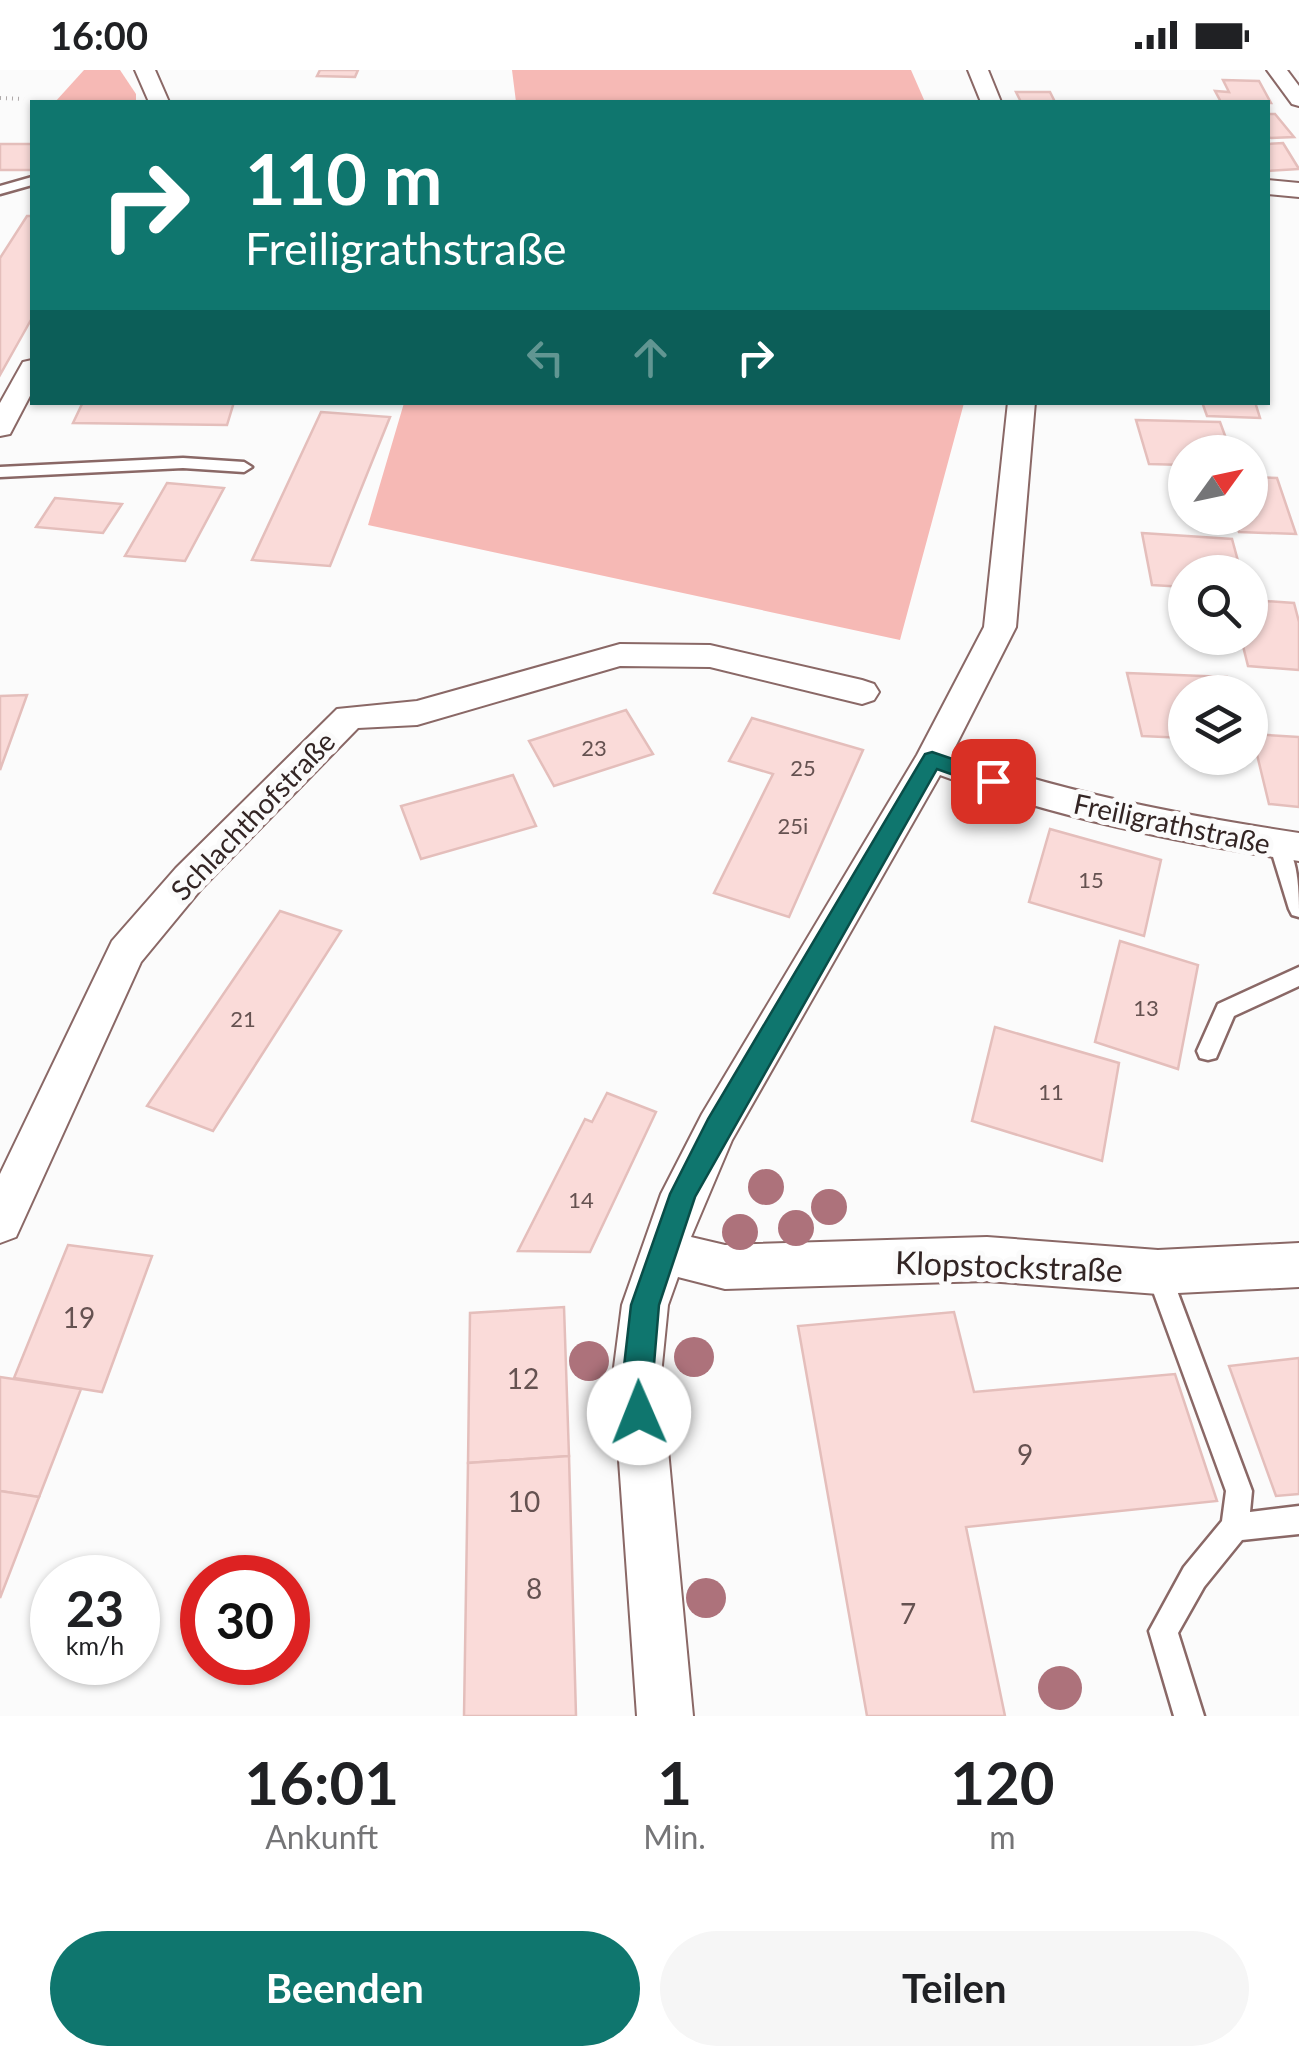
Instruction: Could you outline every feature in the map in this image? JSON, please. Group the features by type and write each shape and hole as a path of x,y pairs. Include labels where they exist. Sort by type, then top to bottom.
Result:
{"street":[{"path":"145,70 157,100"},
{"path":"978,70 990,100"},
{"path":"1277,70 1299,100"},
{"path":"1270,188 1299,190"},
{"path":"0,428 30,372"},
{"path":"665,1716 637,1375 645,1305 683,1194 717,1128 932,759 1000,627 1022,405"},
{"name":"Schlachthofstraße","path":"0,1222 126,952 189,878 349,718 417,713 620,655 710,656 862,692"},
{"name":"Freiligrathstraße","path":"932,759 1023,792 1171,827 1290,847"},
{"name":"Klopstockstraße","path":"661,1252 725,1266 986,1260 1158,1272 1299,1265"}],"lane":[{"path":"0,190 30,182"},
{"path":"0,472 182,463 244,467"},
{"path":"1290,847 1299,910"},
{"path":"1208,1051 1226,1010 1299,976"},
{"path":"1158,1272 1239,1490 1235,1527 1194,1577 1163,1632 1189,1716"},
{"path":"1235,1527 1299,1520"}],"path":[{"path":"0,98 24,99"}],"shaded area":[{"path":"84,70 120,70 136,94 136,100 57,100"},
{"path":"512,70 911,70 924,100 516,100"},
{"path":"403,405 963,405 900,640 368,525"}],"building":[{"path":"320,70 358,70 355,77 317,76"},
{"path":"1223,80 1259,81 1269,100 1220,100 1215,91 1229,92"},
{"path":"1016,92 1050,92 1054,100 1020,100"},
{"path":"1270,114 1275,114 1294,137 1270,138"},
{"path":"1283,143 1299,169 1270,171 1270,144"},
{"path":"0,144 30,144 30,170 0,170"},
{"path":"30,216 30,322 0,375 0,258"},
{"path":"82,405 233,405 227,425 73,423"},
{"path":"1203,405 1256,405 1260,418 1207,416"},
{"path":"321,412 390,417 330,566 252,560"},
{"path":"1136,420 1220,422 1225,435 1168,435 1168,465 1149,464"},
{"path":"1268,478 1277,478 1296,534 1268,533"},
{"path":"167,483 224,488 185,561 125,556"},
{"path":"55,498 122,504 103,533 36,527"},
{"path":"1142,533 1232,539 1236,555 1168,555 1168,586 1152,585"},
{"path":"1268,601 1294,603 1299,622 1299,670 1248,666 1245,655 1268,655"},
{"path":"1127,673 1177,675 1168,675 1168,737 1142,736"},
{"path":"27,695 0,770 0,696"},
{"path":"626,710 653,754 554,786 529,741"},
{"path":"752,718 863,750 789,917 714,893 773,774 729,761"},
{"path":"1268,735 1299,737 1299,807 1269,804 1262,775 1268,775"},
{"path":"513,775 536,826 421,859 401,806"},
{"path":"1050,829 1161,860 1144,936 1029,902"},
{"path":"280,911 341,931 213,1131 147,1106"},
{"path":"1120,941 1198,965 1178,1069 1095,1042"},
{"path":"995,1027 1119,1063 1102,1161 972,1121"},
{"path":"607,1093 656,1112 590,1252 518,1251 585,1119 592,1122"},
{"path":"68,1245 152,1256 102,1392 14,1378"},
{"path":"564,1307 569,1456 468,1463 470,1313"},
{"path":"954,1312 974,1392 1175,1374 1217,1501 966,1527 1005,1716 867,1716 798,1326"},
{"path":"1299,1358 1299,1494 1276,1496 1229,1366"},
{"path":"0,1377 81,1389 39,1497 0,1491"},
{"path":"569,1456 576,1716 464,1716 468,1463"},
{"path":"0,1491 39,1497 0,1598"}],"route":[{"path":"639,1413 637,1375 645,1305 683,1194 717,1128 932,759 993,781"}]}
